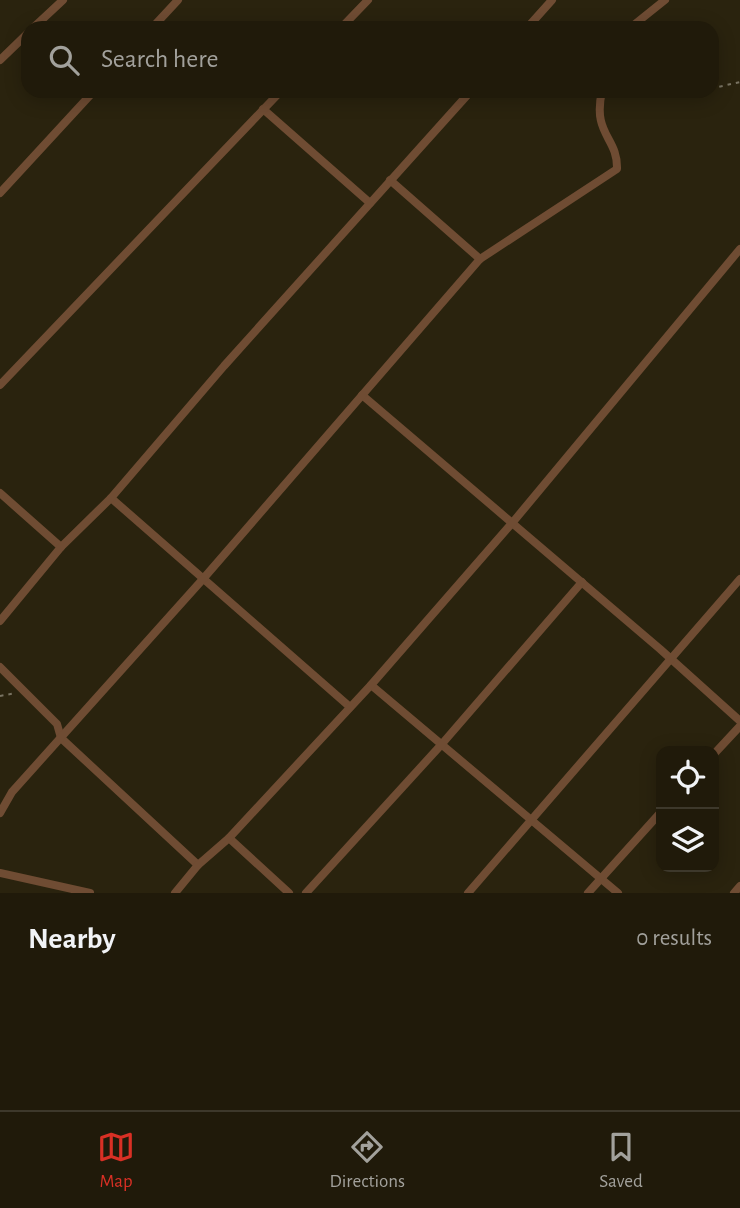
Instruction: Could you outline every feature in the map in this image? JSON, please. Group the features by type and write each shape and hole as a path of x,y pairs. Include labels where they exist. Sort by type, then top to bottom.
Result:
{"street":[{"path":"40,21 63,0"},
{"path":"158,21 178,0"},
{"path":"348,21 368,0"},
{"path":"533,21 552,0"},
{"path":"639,21 665,0"},
{"path":"0,60 21,40"},
{"path":"0,192 87,98"},
{"path":"0,385 274,98"},
{"path":"0,621 61,547 111,498 224,366 465,98"},
{"path":"0,813 12,792 203,579 480,259 617,169 618,156 604,134 598,111 601,98"},
{"path":"263,109 370,203"},
{"path":"390,180 480,259"},
{"path":"176,893 198,865 229,838 371,685 513,522 740,249"},
{"path":"362,395 513,522 740,723 719,748"},
{"path":"0,493 61,547"},
{"path":"111,498 350,707"},
{"path":"468,893 672,662 740,579"},
{"path":"306,893 441,745 582,582"},
{"path":"0,667 57,724 61,738 198,865"},
{"path":"371,685 618,893"},
{"path":"588,893 656,818"},
{"path":"229,838 289,893"},
{"path":"0,873 90,893"},
{"path":"734,893 740,886"}],"path":[{"path":"719,87 740,82"},
{"path":"0,696 24,692"}]}
